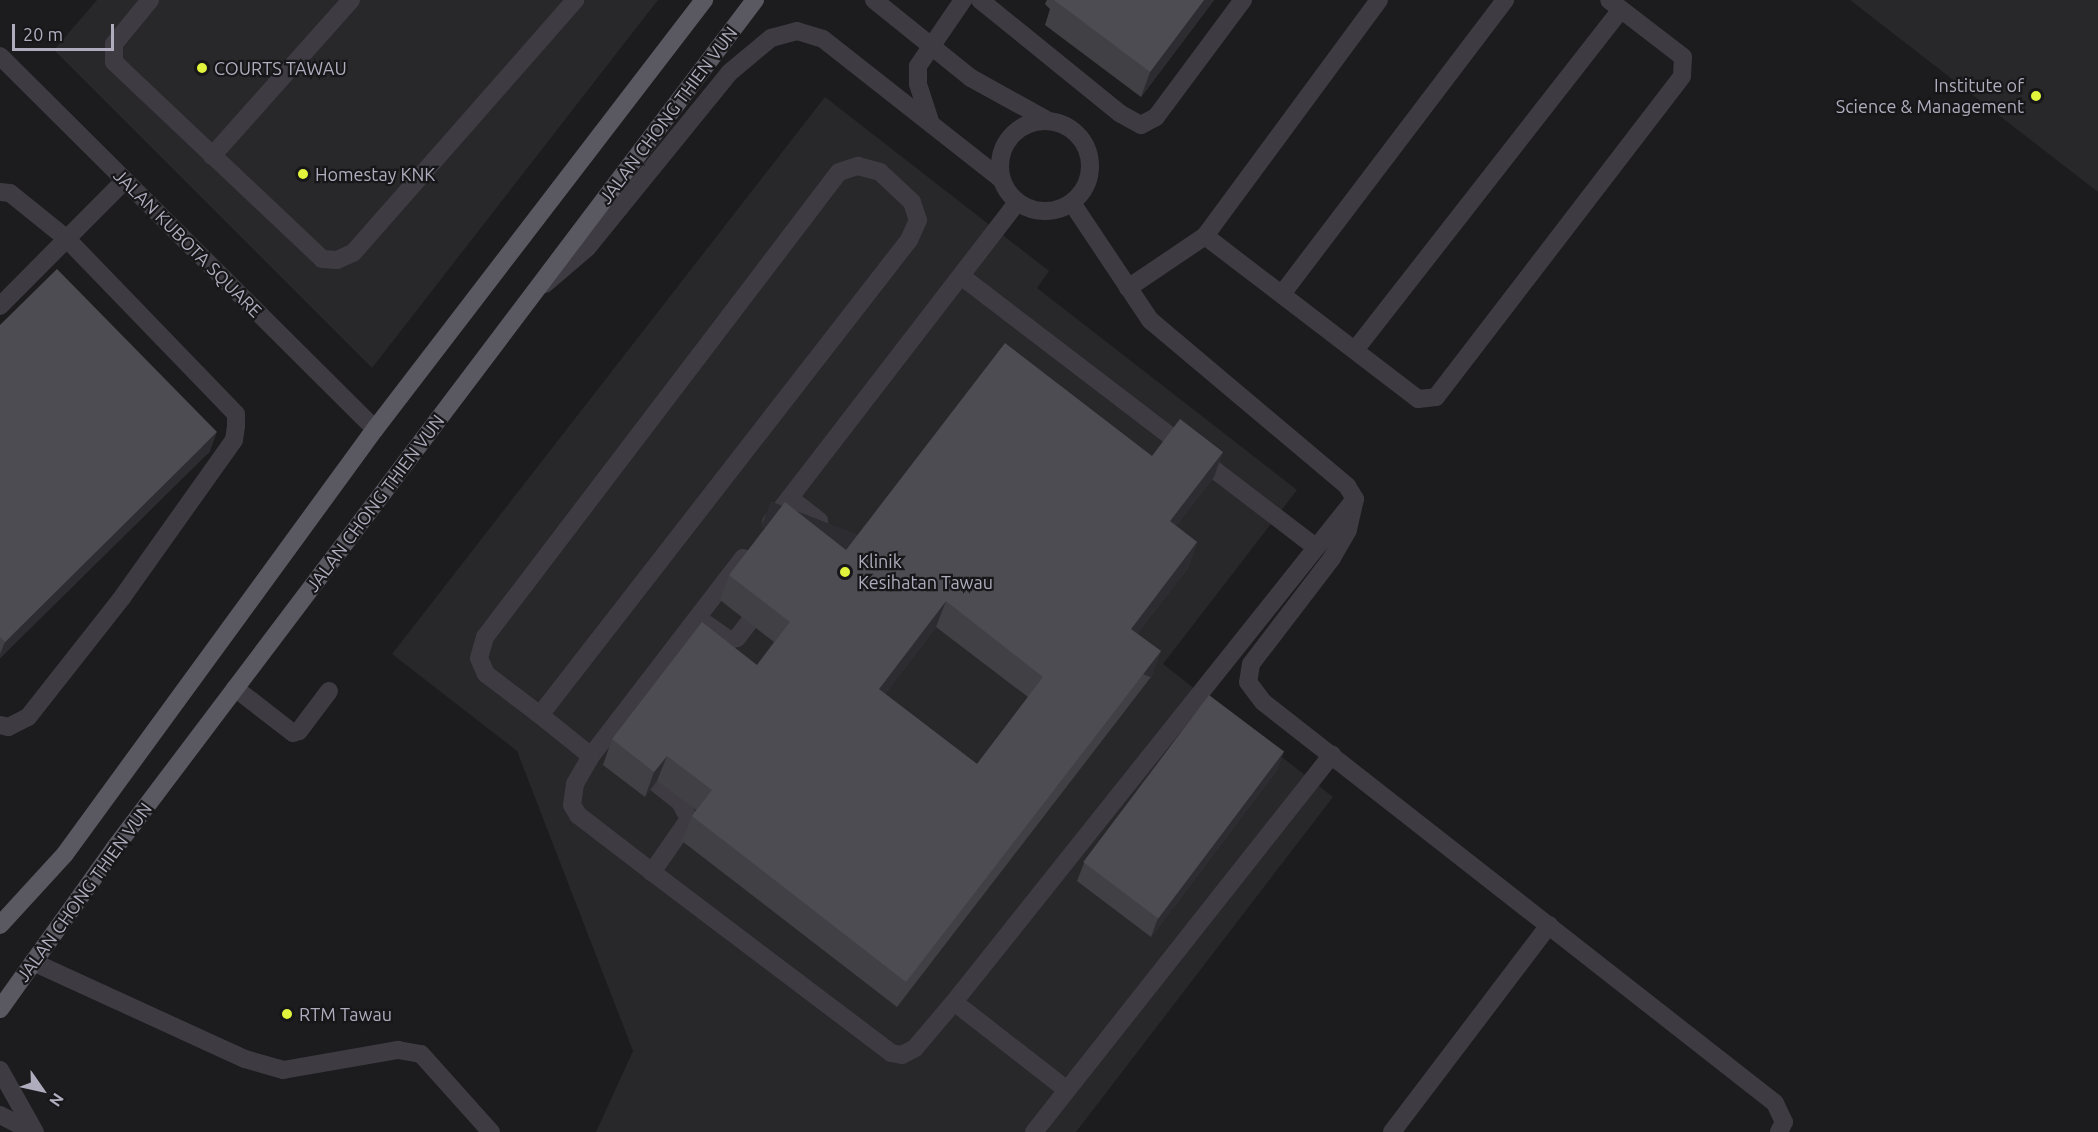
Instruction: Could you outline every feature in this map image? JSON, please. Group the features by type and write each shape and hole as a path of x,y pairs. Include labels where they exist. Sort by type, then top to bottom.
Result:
{"main road":[{"name":"JALAN CHONG THIEN VUN","path":"0,925 65,854 375,429 704,0"},
{"name":"JALAN CHONG THIEN VUN","path":"0,1009 235,688 755,0"}],"street":[{"path":"150,0 114,44 114,62 322,259 337,261 352,253 575,0"},
{"path":"212,156 351,0"},
{"path":"532,295 587,248 729,73 771,38 797,31 822,39 931,122 1001,179 1017,202 1044,212 1072,203 1089,178 1086,147 1064,125 1049,121 971,78 874,0"},
{"path":"931,122 918,84 918,66 929,45 963,0"},
{"path":"980,0 1121,114 1141,125 1156,117 1243,0"},
{"path":"1128,288 1205,236 1379,0"},
{"path":"1282,294 1505,0"},
{"path":"1205,236 1418,399 1436,397 1451,381 1682,76 1683,57 1615,4 1355,350"},
{"name":"JALAN KUBOTA SQUARE","path":"0,56 375,429"},
{"path":"1001,179 1000,164 1010,138 1021,128 1049,121"},
{"path":"540,715 909,240 918,220 912,202 880,172 858,166 839,172 485,637 479,658 486,674 591,756"},
{"path":"0,306 125,180"},
{"path":"0,192 10,193 67,239 236,414 234,440 121,599 28,717 8,727 0,725"},
{"path":"1017,202 591,756 575,784 572,805 578,815 891,1053 902,1055 915,1048 954,1002 1355,499"},
{"path":"1072,203 1150,320 1347,486 1355,499 1348,530 1332,558 1251,664 1248,682 1263,702 1776,1102 1784,1122 1779,1132"},
{"path":"961,276 1316,547"},
{"path":"790,498 819,521 820,530 792,566"},
{"path":"698,618 729,640 737,638 771,593"},
{"path":"235,688 293,733 299,730 328,691"},
{"path":"603,741 686,811 687,827 652,872"},
{"path":"1034,1132 1332,754"},
{"path":"1392,1132 1549,925"},
{"path":"33,962 245,1059 283,1070 398,1050 421,1054 491,1132"},
{"path":"954,1002 1067,1090"},
{"path":"0,1071 34,1132"},
{"path":"0,1115 34,1132"}],"shaded area":[{"path":"97,0 658,0 372,368 54,50"},
{"name":"Institute of Science & Management","path":"1850,0 2098,0 2098,192"},
{"name":"Klinik Kesihatan Tawau","path":"825,97 1049,271 1037,288 1297,490 1163,664 1333,797 1076,1132 596,1132 633,1051 517,751 392,654"}],"building":[{"path":"1054,0 1204,0 1150,72"},
{"path":"57,269 217,432 5,642 0,637 0,325"},
{"path":"1005,343 1152,456 1180,419 1223,452 1170,521 1197,542 1131,629 1161,651 906,982 692,816 712,790 667,756 654,772 612,739 702,622 757,665 790,622 729,575 785,502 846,550","holes":["946,601 1043,677 977,764 879,689"]},
{"path":"1209,695 1284,752 1158,918 1083,862"}],"place":[{"name":"COURTS TAWAU","path":"202,68"},
{"name":"Institute of Science & Management","path":"2036,96"},
{"name":"Homestay KNK","path":"303,174"},
{"name":"Klinik Kesihatan Tawau","path":"845,572"},
{"name":"RTM Tawau","path":"287,1014"}]}
